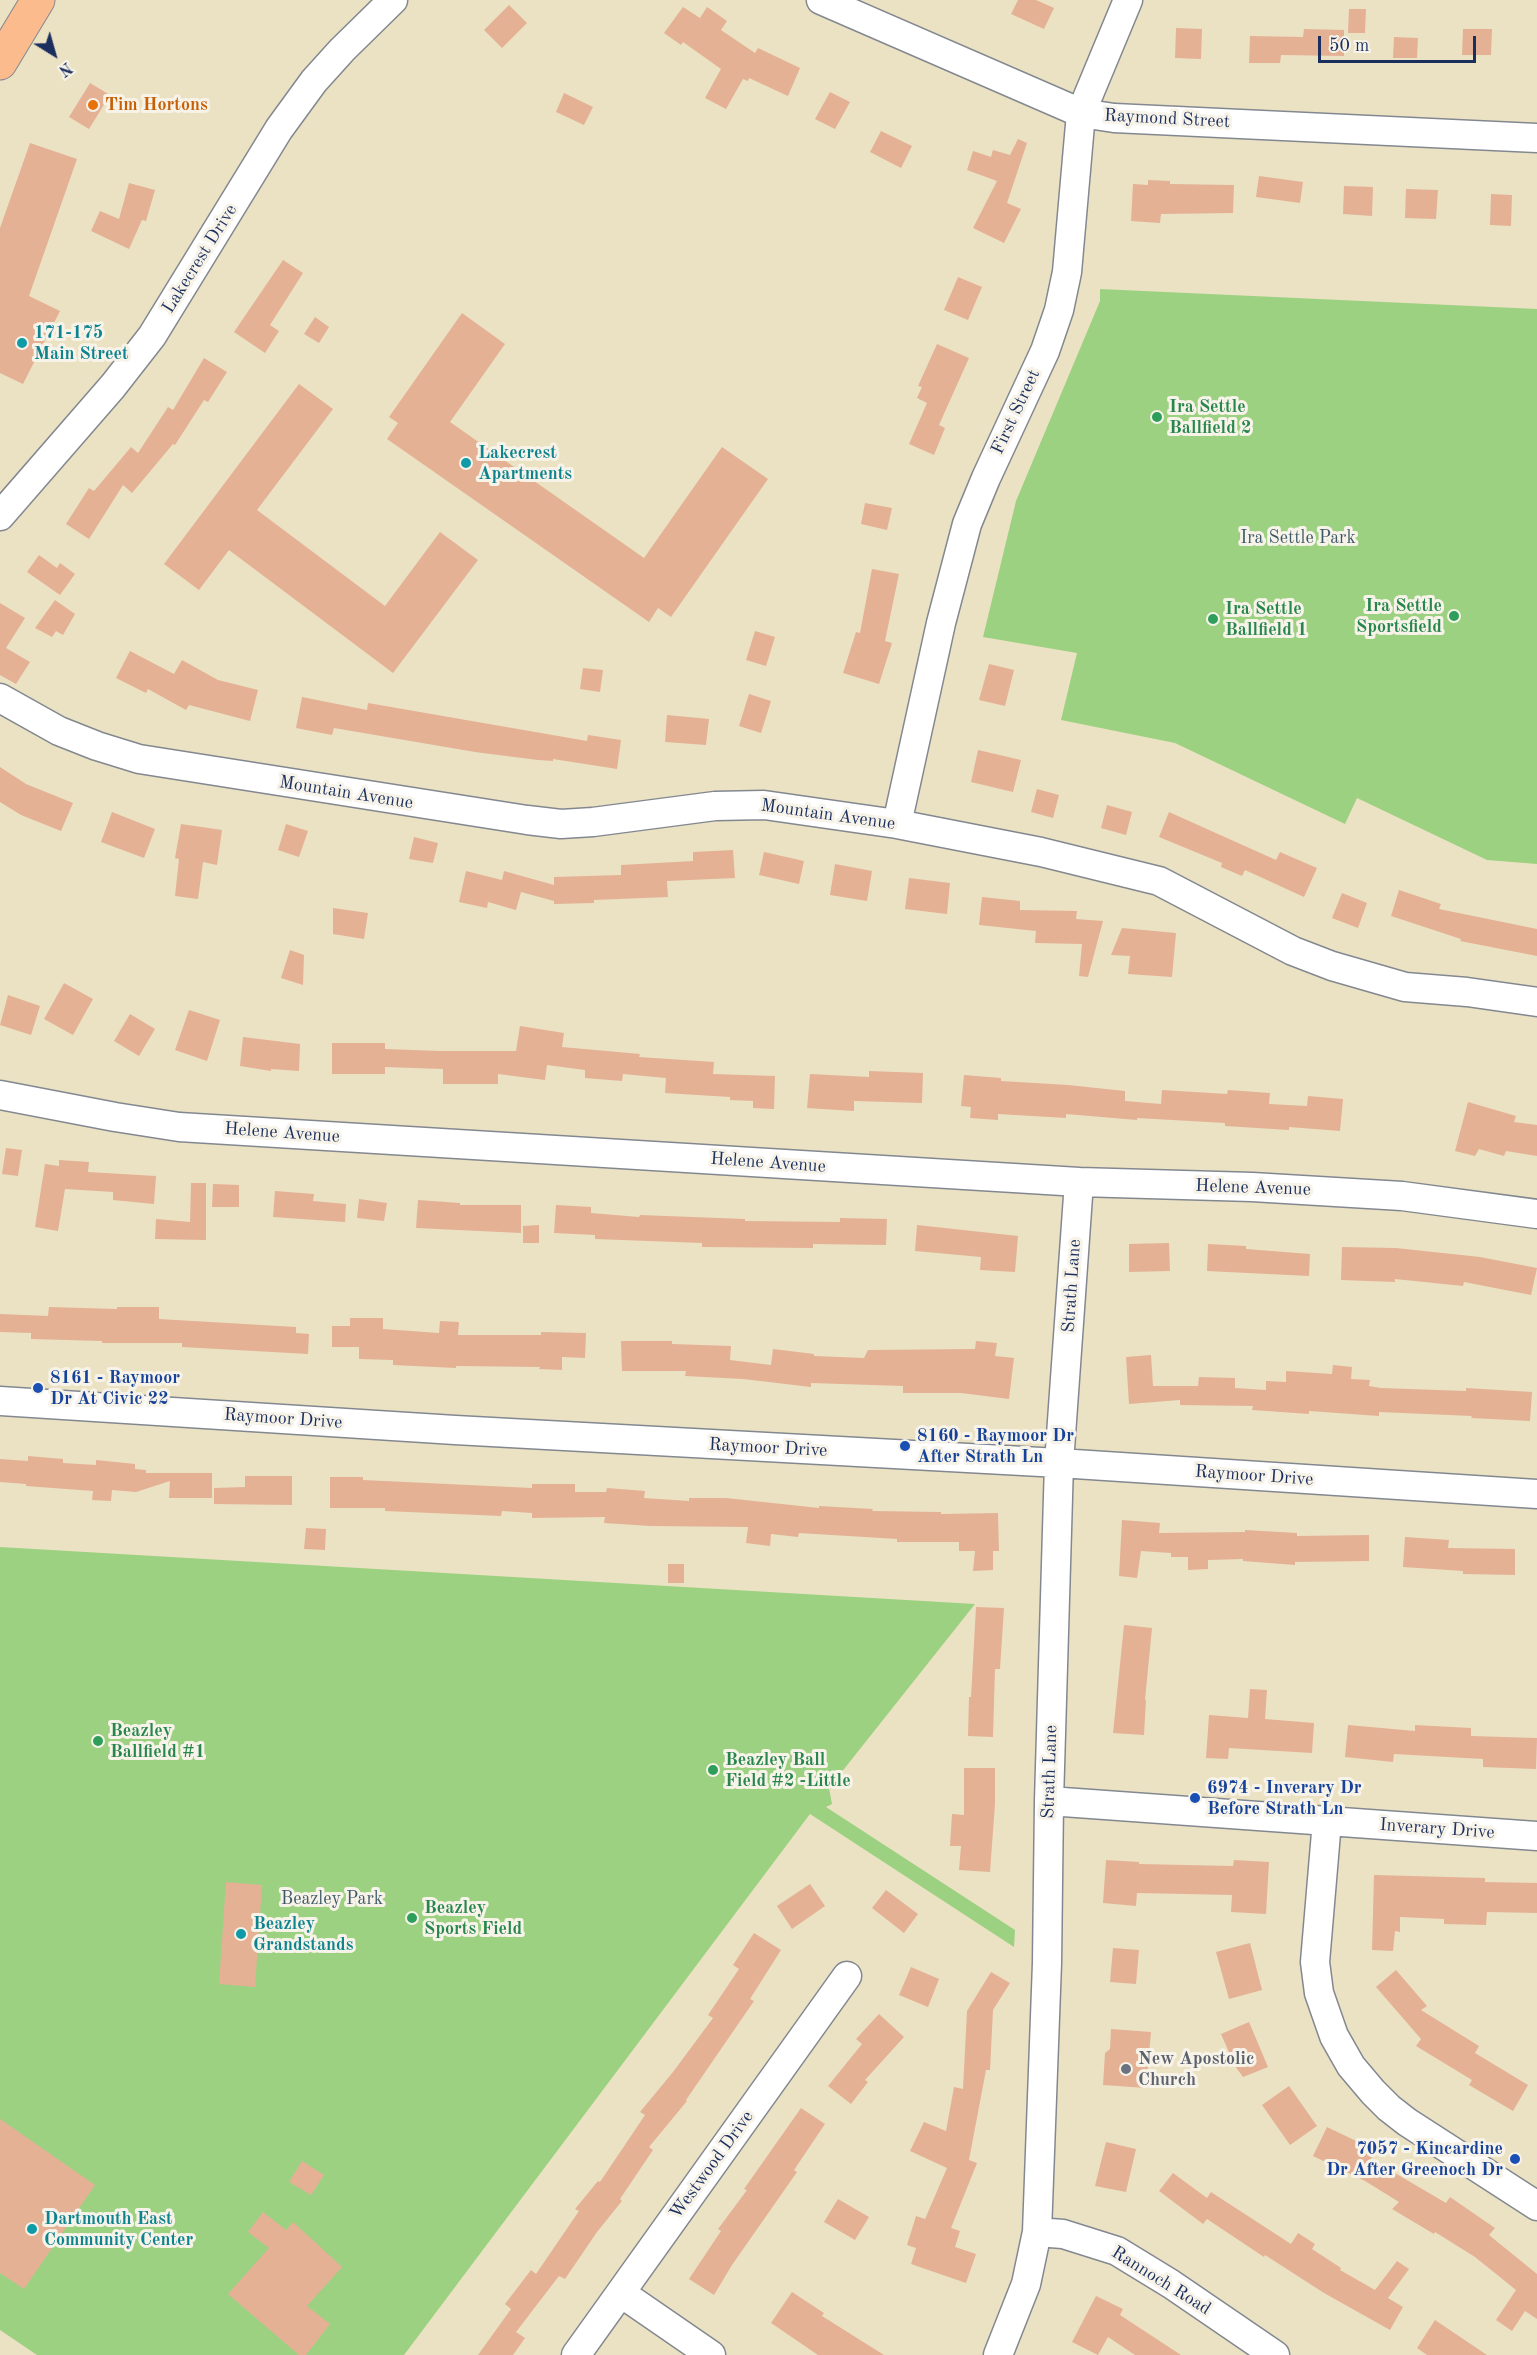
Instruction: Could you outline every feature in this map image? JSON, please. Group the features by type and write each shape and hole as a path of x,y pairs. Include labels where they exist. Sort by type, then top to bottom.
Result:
{"main road":[{"path":"0,63 38,0"}],"street":[{"name":"Lakecrest Drive","path":"0,516 113,386 152,336 279,129 314,81 393,0"},
{"name":"Raymond Street","path":"820,0 1081,113 1114,118 1537,138"},
{"name":"First Street","path":"897,824 941,623 967,524 1045,351 1059,310 1067,272 1081,113 1128,0"},
{"name":"Mountain Avenue","path":"0,698 59,731 139,759 526,820 561,824 593,822 715,806 764,805 897,824 1041,852 1159,882 1293,951 1332,966 1405,987 1537,1002"},
{"name":"Helene Avenue","path":"0,1095 179,1127 1079,1182 1252,1187 1402,1196 1537,1214"},
{"name":"Strath Lane","path":"998,2355 1026,2284 1037,2232 1047,1963 1049,1801 1059,1463 1079,1182"},
{"name":"Raymoor Drive","path":"0,1401 477,1432 1059,1463 1537,1494"},
{"name":"Inverary Drive","path":"1049,1801 1537,1836"},
{"path":"1327,1821 1315,1962 1319,1993 1334,2036 1351,2066 1389,2108 1537,2206"},
{"name":"Westwood Drive","path":"576,2355 848,1976"},
{"name":"Rannoch Road","path":"1037,2232 1063,2234 1117,2251 1171,2284 1275,2355"},
{"path":"621,2293 711,2355"}],"green space":[{"name":"Ira Settle Park","path":"1100,289 1537,309 1537,864 1487,860 1357,798 1345,824 1175,743 1061,720 1077,653 983,637 1016,501 1100,301"},
{"name":"Beazley Park","path":"0,1547 975,1604 829,1788 832,1804 826,1807 1015,1930 1014,1947 810,1814 404,2355 37,2355 0,2330"}],"building":[{"path":"1018,0 1036,0 1054,8 1044,29 1011,14"},
{"path":"509,5 527,23 502,48 484,30"},
{"path":"683,7 700,18 707,7 727,21 721,30 755,53 758,48 800,68 788,96 749,78 748,81 743,79 726,109 705,98 721,69 683,42 681,45 664,33"},
{"path":"1349,9 1366,9 1365,33 1348,33"},
{"path":"1176,28 1202,29 1201,59 1175,58"},
{"path":"1304,29 1344,30 1344,56 1281,55 1280,63 1249,63 1250,36 1303,37"},
{"path":"1463,29 1492,29 1491,55 1462,55"},
{"path":"1394,37 1418,38 1417,58 1393,58"},
{"path":"90,83 110,95 89,129 69,117"},
{"path":"830,92 850,102 835,129 815,119"},
{"path":"564,93 593,107 584,125 556,112"},
{"path":"881,131 912,146 901,168 870,152"},
{"path":"1018,139 1027,143 1007,203 1021,209 1004,243 973,228 997,181 967,170 973,151 991,157 993,150 1010,155"},
{"path":"30,143 77,159 29,296 60,311 23,384 0,373 0,228"},
{"path":"1259,176 1303,182 1300,203 1256,197"},
{"path":"1148,180 1170,181 1170,184 1234,185 1233,213 1161,214 1160,223 1131,221 1133,184 1148,185"},
{"path":"129,183 155,190 146,221 142,220 129,249 91,231 100,211 119,219"},
{"path":"1344,186 1373,187 1372,216 1343,214"},
{"path":"1406,189 1438,190 1436,219 1405,218"},
{"path":"1491,194 1512,195 1511,226 1490,225"},
{"path":"283,260 303,273 270,325 279,331 265,353 234,332"},
{"path":"958,277 982,287 968,320 944,310"},
{"name":"Lakecrest Apartments","path":"462,313 505,344 450,422 644,558 722,447 768,479 671,617 658,608 649,622 387,439 398,423 389,417"},
{"path":"315,317 329,327 319,343 304,334"},
{"path":"937,344 969,358 939,425 945,428 934,455 909,444 927,403 917,398 922,387 918,386"},
{"path":"204,358 227,372 208,402 204,400 175,445 173,444 132,493 123,485 89,539 66,524 89,488 94,491 131,447 138,453 168,407 173,410"},
{"path":"299,384 333,409 257,510 385,606 440,532 478,560 393,673 229,550 199,590 164,564"},
{"path":"865,503 892,508 887,530 861,524"},
{"path":"39,555 57,568 60,563 75,574 60,595 27,572"},
{"path":"872,569 899,574 885,641 892,643 879,684 843,673 856,632 860,633"},
{"path":"55,600 75,614 63,635 56,631 52,637 35,628"},
{"path":"0,603 25,618 6,648 30,662 16,684 0,675"},
{"path":"755,631 775,637 766,666 746,660"},
{"path":"130,651 174,674 182,660 218,680 258,690 250,721 189,705 186,710 148,689 146,693 116,678"},
{"path":"989,664 1014,670 1005,706 979,700"},
{"path":"583,668 603,670 600,692 580,689"},
{"path":"749,694 771,701 761,733 739,726"},
{"path":"302,697 367,710 368,703 587,741 588,735 621,740 617,769 553,759 553,761 538,760 475,752 334,728 332,735 296,728"},
{"path":"667,715 709,719 706,745 665,742"},
{"path":"978,750 1021,760 1013,792 971,782"},
{"path":"0,767 26,784 73,803 61,831 21,815 0,802"},
{"path":"1037,789 1059,795 1053,818 1031,812"},
{"path":"1107,805 1132,812 1126,835 1101,828"},
{"path":"112,812 155,829 144,858 101,842"},
{"path":"1169,812 1276,860 1280,852 1317,868 1304,897 1245,870 1242,876 1221,867 1222,863 1159,837"},
{"path":"181,824 222,830 217,865 203,862 198,899 175,896 179,859 175,858"},
{"path":"286,824 308,831 299,857 278,850"},
{"path":"414,837 438,843 433,863 409,859"},
{"path":"733,850 735,878 667,881 668,897 554,904 554,901 521,892 516,910 488,902 487,908 459,902 466,871 502,880 504,871 554,885 554,877 621,875 621,865 693,861 693,852"},
{"path":"764,852 804,861 799,884 759,875"},
{"path":"835,864 872,871 867,901 830,895"},
{"path":"909,878 950,883 947,914 905,909"},
{"path":"1399,890 1441,904 1439,909 1537,929 1537,956 1460,941 1461,939 1391,916"},
{"path":"1342,893 1367,903 1358,928 1332,918"},
{"path":"982,897 1020,901 1020,910 1077,911 1076,919 1103,921 1088,977 1079,976 1082,944 1035,943 1036,931 979,925"},
{"path":"333,908 368,913 364,939 333,934"},
{"path":"1122,928 1176,933 1172,977 1128,974 1130,956 1111,955"},
{"path":"290,950 304,955 303,985 281,978"},
{"path":"64,983 93,999 73,1035 44,1019"},
{"path":"8,995 40,1006 31,1035 0,1025"},
{"path":"189,1010 220,1020 207,1061 175,1050"},
{"path":"130,1014 155,1029 139,1056 114,1041"},
{"path":"520,1026 564,1033 562,1047 640,1054 639,1057 714,1062 713,1074 775,1076 774,1109 753,1108 753,1101 730,1100 730,1097 665,1093 666,1078 623,1074 622,1081 585,1078 585,1070 547,1065 545,1080 498,1074 498,1084 443,1084 443,1069 385,1067 385,1074 332,1074 332,1043 385,1043 385,1049 516,1051"},
{"path":"243,1037 300,1044 299,1071 271,1069 271,1071 240,1066"},
{"path":"869,1071 923,1073 922,1103 854,1101 854,1111 807,1108 810,1074 869,1077"},
{"path":"964,1075 1001,1078 1001,1081 1125,1091 1125,1101 1161,1104 1162,1090 1227,1094 1228,1090 1270,1093 1269,1104 1307,1106 1308,1096 1343,1099 1340,1131 1289,1127 1289,1130 1225,1126 1225,1123 1137,1118 1137,1120 1066,1114 1066,1118 998,1114 998,1120 970,1118 971,1107 961,1106"},
{"path":"1468,1102 1516,1116 1514,1122 1537,1125 1537,1156 1506,1151 1504,1156 1479,1149 1475,1156 1455,1151"},
{"path":"6,1148 22,1150 18,1176 2,1174"},
{"path":"59,1160 89,1162 88,1172 156,1176 154,1204 113,1200 113,1192 65,1189 58,1231 35,1227 45,1164 59,1166"},
{"path":"191,1183 206,1183 206,1240 155,1239 156,1219 190,1222"},
{"path":"213,1184 239,1185 239,1207 212,1207"},
{"path":"275,1191 314,1194 313,1201 346,1204 345,1222 273,1217"},
{"path":"359,1199 387,1203 384,1221 357,1218"},
{"path":"418,1200 460,1203 460,1205 521,1205 521,1233 416,1228"},
{"path":"556,1205 591,1207 591,1213 639,1217 640,1215 745,1219 745,1221 840,1222 840,1218 887,1219 886,1245 813,1244 813,1248 702,1247 702,1243 595,1239 595,1235 554,1233"},
{"path":"539,1225 539,1243 523,1243 523,1226"},
{"path":"917,1225 1018,1236 1015,1272 980,1270 981,1257 915,1251"},
{"path":"1169,1243 1170,1271 1129,1272 1129,1244"},
{"path":"1208,1244 1310,1254 1309,1276 1207,1271"},
{"path":"1342,1247 1396,1248 1480,1257 1537,1268 1531,1295 1464,1282 1463,1286 1395,1279 1395,1282 1341,1280"},
{"path":"49,1307 117,1309 117,1307 159,1307 159,1319 296,1327 296,1333 309,1334 308,1354 182,1347 182,1343 102,1343 102,1341 31,1339 31,1333 0,1332 0,1314 48,1316"},
{"path":"350,1318 383,1318 383,1329 439,1333 440,1321 459,1322 458,1335 586,1333 585,1358 562,1357 562,1370 539,1369 540,1367 456,1366 456,1368 393,1365 393,1360 359,1359 359,1347 332,1347 332,1326 350,1326"},
{"path":"621,1341 672,1341 672,1344 731,1346 730,1360 771,1365 773,1349 814,1354 814,1356 864,1358 868,1350 975,1349 976,1341 997,1343 995,1356 1014,1358 1009,1399 961,1393 903,1393 903,1386 811,1383 811,1387 743,1379 685,1376 686,1371 622,1371"},
{"path":"1151,1355 1153,1386 1198,1386 1199,1377 1235,1378 1235,1388 1266,1390 1266,1381 1286,1382 1286,1371 1332,1374 1333,1365 1352,1367 1351,1379 1370,1380 1369,1386 1381,1388 1466,1391 1466,1388 1532,1392 1530,1421 1379,1412 1379,1416 1309,1411 1309,1414 1252,1410 1253,1406 1180,1405 1180,1400 1129,1404 1126,1357"},
{"path":"28,1456 63,1459 63,1463 96,1465 96,1460 135,1464 135,1469 146,1470 146,1473 212,1473 212,1498 169,1498 170,1481 136,1492 112,1490 111,1501 92,1500 93,1491 0,1482 0,1459 28,1461"},
{"path":"245,1476 292,1476 292,1505 214,1504 214,1488 245,1487"},
{"path":"330,1477 532,1488 532,1484 575,1484 575,1492 606,1492 607,1488 645,1491 644,1498 689,1501 689,1498 726,1498 819,1508 819,1506 873,1509 872,1511 941,1512 941,1514 998,1513 999,1551 993,1551 993,1570 973,1571 975,1551 959,1551 959,1542 897,1542 897,1539 799,1533 798,1537 771,1534 770,1546 746,1543 748,1527 650,1526 604,1523 605,1517 532,1518 532,1513 502,1511 501,1516 385,1511 385,1508 330,1508"},
{"path":"1122,1520 1160,1523 1159,1533 1245,1532 1245,1530 1297,1533 1297,1536 1369,1535 1369,1561 1295,1562 1295,1565 1243,1561 1243,1559 1208,1560 1208,1569 1188,1570 1188,1557 1171,1557 1171,1553 1141,1551 1137,1578 1119,1576"},
{"path":"306,1528 326,1529 325,1550 304,1549"},
{"path":"1405,1537 1449,1540 1448,1548 1515,1549 1515,1575 1463,1574 1463,1571 1403,1567"},
{"path":"668,1564 684,1564 684,1583 668,1583"},
{"path":"976,1607 1004,1608 1000,1669 995,1669 993,1737 968,1736"},
{"path":"1124,1625 1152,1628 1144,1735 1113,1733"},
{"path":"1250,1689 1267,1690 1265,1719 1314,1723 1312,1753 1229,1748 1228,1759 1206,1758 1209,1715 1248,1718"},
{"path":"1348,1725 1415,1731 1415,1725 1471,1728 1471,1736 1537,1738 1536,1769 1483,1767 1483,1759 1394,1754 1393,1762 1345,1757"},
{"path":"964,1768 995,1768 990,1872 959,1870 961,1846 950,1846 952,1814 964,1815"},
{"path":"1106,1860 1139,1862 1139,1864 1233,1866 1234,1860 1269,1862 1266,1914 1231,1912 1232,1895 1137,1893 1136,1906 1103,1903"},
{"path":"1374,1875 1485,1878 1485,1882 1537,1883 1537,1913 1487,1912 1486,1925 1444,1924 1444,1919 1400,1917 1400,1932 1395,1931 1393,1951 1372,1950"},
{"name":"Beazley Grandstands","path":"226,1882 262,1885 255,1987 219,1984"},
{"path":"810,1884 825,1906 792,1929 777,1906"},
{"path":"886,1890 918,1914 904,1933 872,1908"},
{"path":"754,1933 781,1950 750,1999 754,2001 687,2101 649,2147 653,2150 620,2199 622,2201 597,2232 565,2279 559,2276 516,2332 525,2338 513,2355 478,2355 511,2309 505,2304 531,2270 536,2274 579,2211 575,2209 598,2181 600,2182 645,2115 640,2112 713,2018 708,2015 739,1969 733,1965"},
{"path":"1250,1943 1262,1990 1229,1999 1216,1952"},
{"path":"1113,1948 1139,1950 1136,1984 1110,1982"},
{"path":"911,1967 939,1979 928,2007 899,1995"},
{"path":"1396,1970 1427,2006 1421,2010 1479,2046 1475,2053 1528,2085 1513,2111 1469,2085 1472,2080 1416,2046 1421,2039 1376,1987"},
{"path":"991,1972 1010,1983 993,2010 990,2070 986,2070 969,2160 977,2163 951,2228 960,2231 955,2247 976,2254 966,2283 911,2264 916,2248 907,2245 916,2216 925,2219 947,2168 910,2151 924,2122 946,2131 954,2087 963,2089 967,2011"},
{"path":"879,2014 904,2037 865,2080 868,2082 851,2104 828,2086 862,2044 856,2039"},
{"path":"1249,2022 1268,2067 1243,2077 1235,2066 1221,2034"},
{"name":"New Apostolic Church","path":"1111,2029 1151,2032 1146,2088 1103,2085 1105,2053 1110,2049"},
{"path":"1289,2086 1317,2126 1290,2145 1262,2105"},
{"path":"801,2108 825,2124 794,2170 797,2172 732,2265 714,2295 689,2279 721,2231 718,2229 747,2190 744,2189"},
{"name":"Dartmouth East Community Center","path":"0,2119 95,2185 24,2289 0,2273"},
{"path":"1327,2127 1375,2150 1371,2159 1446,2203 1450,2197 1495,2228 1489,2235 1537,2274 1537,2319 1525,2311 1512,2331 1496,2320 1516,2290 1475,2257 1392,2209 1399,2202 1365,2181 1313,2156"},
{"path":"1106,2142 1136,2149 1126,2192 1095,2186"},
{"path":"302,2161 324,2175 311,2195 289,2182"},
{"path":"1173,2173 1207,2198 1211,2192 1291,2244 1298,2233 1315,2244 1312,2249 1341,2268 1340,2270 1375,2290 1397,2261 1409,2269 1388,2298 1403,2307 1390,2330 1324,2293 1265,2255 1264,2257 1207,2219 1203,2224 1159,2191"},
{"path":"838,2199 869,2217 855,2240 824,2222"},
{"path":"263,2212 286,2230 293,2222 342,2267 307,2306 330,2324 306,2355 299,2355 228,2294 269,2248 248,2232"},
{"path":"792,2292 824,2313 822,2316 884,2355 818,2355 771,2323"},
{"path":"1096,2296 1123,2309 1120,2315 1181,2355 1135,2355 1108,2337 1098,2355 1072,2342"},
{"path":"1435,2320 1487,2355 1427,2355 1417,2348"}],"place":[{"name":"Tim Hortons","path":"93,105"},
{"name":"171-175 Main Street","path":"22,343"},
{"name":"Ira Settle Ballfield 2","path":"1157,417"},
{"name":"Lakecrest Apartments","path":"466,463"},
{"name":"Ira Settle Sportsfield","path":"1454,616"},
{"name":"Ira Settle Ballfield 1","path":"1213,619"},
{"name":"8161 - Raymoor Dr At Civic 22","path":"38,1388"},
{"name":"8160 - Raymoor Dr After Strath Ln","path":"905,1446"},
{"name":"Beazley Ballfield #1","path":"98,1741"},
{"name":"Beazley Ball Field #2 -Little","path":"713,1770"},
{"name":"6974 - Inverary Dr Before Strath Ln","path":"1195,1798"},
{"name":"Beazley Sports Field","path":"412,1918"},
{"name":"Beazley Grandstands","path":"241,1934"},
{"name":"New Apostolic Church","path":"1126,2069"},
{"name":"7057 - Kincardine Dr After Greenoch Dr","path":"1515,2159"},
{"name":"Dartmouth East Community Center","path":"32,2229"}]}
